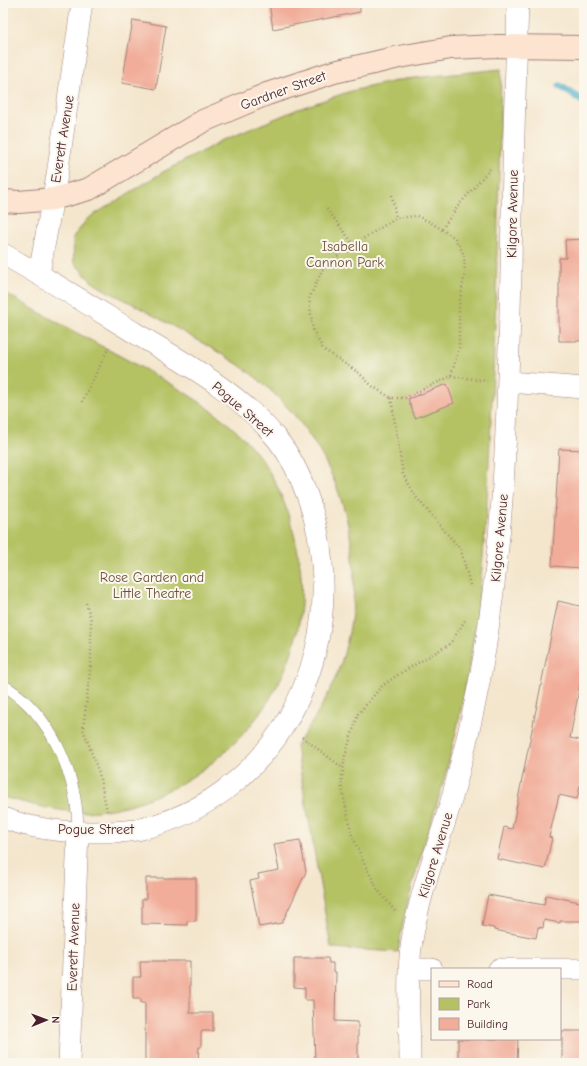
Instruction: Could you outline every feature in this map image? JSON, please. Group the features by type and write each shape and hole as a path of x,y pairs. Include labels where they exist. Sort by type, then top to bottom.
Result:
{"street":[{"name":"Everett Avenue","path":"39,274 53,199 82,3"},
{"name":"Kilgore Avenue","path":"410,1063 410,970 413,930 427,877 450,806 480,678 496,572 501,520 509,382 518,3"},
{"name":"Gardner Street","path":"3,201 19,202 53,199 89,189 203,121 267,94 319,77 399,57 450,48 516,46 584,47"},
{"name":"Pogue Street","path":"3,254 39,274 222,388 256,417 278,440 295,468 310,505 320,542 324,583 322,622 304,688 287,722 266,753 246,774 219,794 191,810 163,822 122,832 78,832 50,829 18,824 3,818"},
{"path":"509,382 584,388"},
{"name":"Everett Avenue","path":"69,1063 78,832"},
{"path":"410,970 431,969"},
{"path":"561,969 584,969"}],"lane":[{"path":"3,685 34,713 56,742 64,758 75,794 78,812 78,832"}],"path":[{"path":"442,230 458,206 489,172 491,165"},
{"path":"392,194 396,218"},
{"path":"327,209 354,245"},
{"path":"451,376 459,348 459,305 465,274 464,255 455,238 417,216 396,218 342,252 322,270 309,299 313,330 323,349 359,373 372,386 391,398 405,398 451,376 488,382 509,382"},
{"path":"82,402 109,347"},
{"path":"391,398 404,474 416,497 461,550 471,589"},
{"path":"86,602 91,620 92,663 83,729 99,772 108,812"},
{"path":"413,930 403,921 378,890 352,835 344,806 341,784 345,756 358,714 382,686 399,674 450,644 464,624 466,618"},
{"path":"302,736 343,768"}],"green space":[{"name":"Isabella Cannon Park","path":"501,69 495,314 487,496 479,595 465,691 443,783 406,909 398,952 331,948 296,746 316,716 337,674 351,621 354,579 350,537 340,497 324,459 301,424 273,392 239,365 200,341 91,281 74,263 73,237 87,219 163,172 222,141 298,109 351,91 405,79"},
{"name":"Rose Garden and Little Theatre","path":"3,292 179,389 216,414 233,428 262,460 271,475 286,507 297,546 302,592 300,615 292,651 278,684 258,715 234,743 206,767 175,787 141,801 106,810 93,812 67,811 41,807 3,797"}],"building":[{"path":"269,3 360,3 360,12 273,29"},
{"path":"133,20 166,26 156,89 122,83"},
{"path":"584,239 584,341 559,341 559,258 566,258 565,240"},
{"path":"447,384 454,403 415,418 408,399"},
{"path":"559,449 584,450 584,554 582,554 581,568 552,566"},
{"path":"558,601 584,607 584,679 581,679 570,738 584,741 584,782 581,782 577,799 559,795 549,837 552,838 545,869 497,859 504,827 512,829"},
{"path":"300,840 306,872 282,923 259,927 250,881 259,879 258,874 279,870 274,844"},
{"path":"146,878 196,878 196,921 187,921 187,925 142,924 142,899 146,899"},
{"path":"488,895 544,905 546,895 584,903 584,921 560,921 560,923 544,920 543,928 538,927 536,938 494,930 494,928 482,926"},
{"path":"294,958 328,958 329,963 333,963 333,972 336,972 335,1021 358,1022 358,1059 353,1060 353,1063 315,1063 313,1000 305,1000 305,988 294,987"},
{"path":"140,961 190,961 190,1013 213,1013 213,1031 201,1031 201,1047 199,1047 198,1063 145,1063 145,1003 141,1003 141,999 133,999 133,977 141,977"},
{"path":"562,1031 584,1031 584,1063 562,1063"},
{"path":"458,1040 518,1040 517,1063 458,1063"}],"waterway":[{"path":"560,86 584,102"}]}
